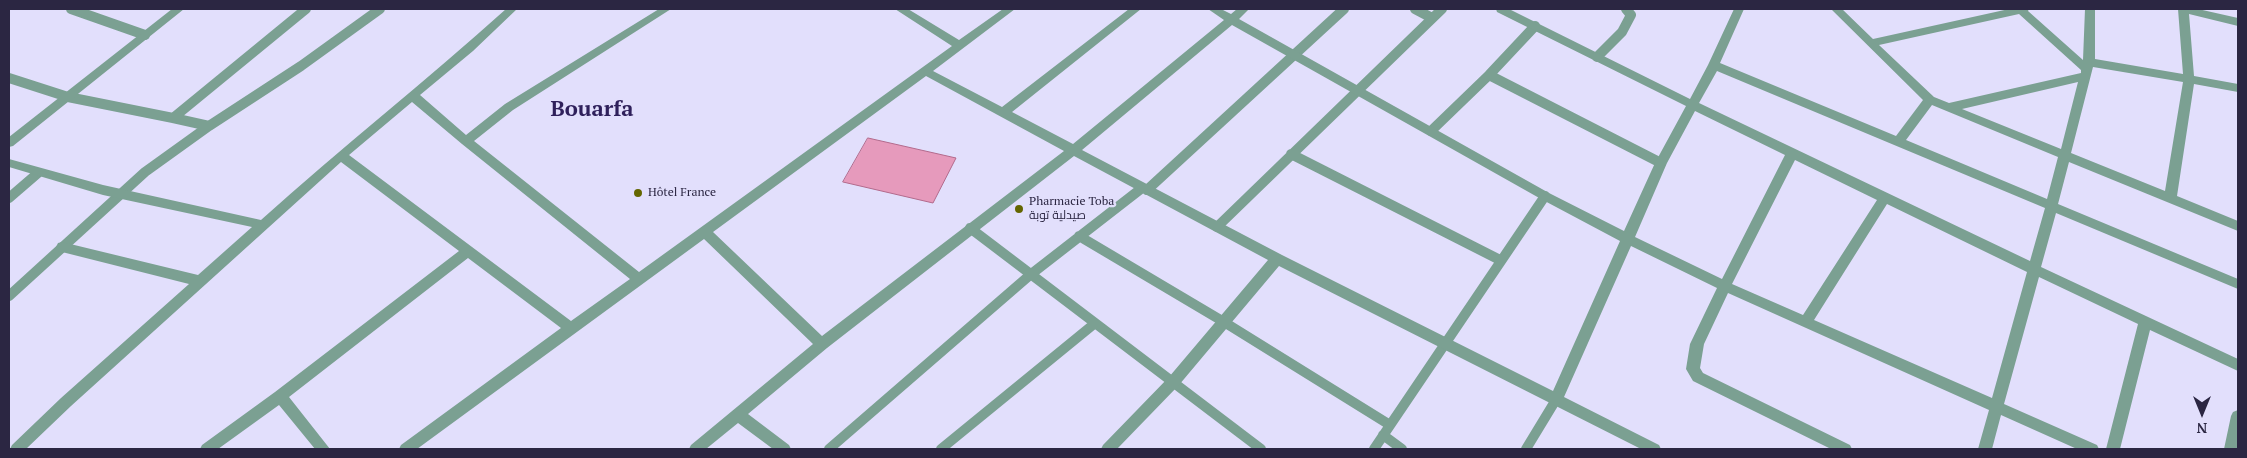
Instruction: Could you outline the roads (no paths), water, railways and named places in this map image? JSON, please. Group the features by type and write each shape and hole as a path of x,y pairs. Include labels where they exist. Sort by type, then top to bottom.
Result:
{"street":[{"path":"9,143 179,9"},
{"path":"16,449 341,155 512,9"},
{"path":"466,141 517,102 666,9"},
{"path":"900,9 960,46"},
{"path":"412,447 704,231 1010,9"},
{"path":"1004,112 1136,9"},
{"path":"1213,9 1545,196 1626,238 1724,286 2092,449"},
{"path":"696,449 739,416 822,344 970,228 1075,149 1244,9"},
{"path":"1501,9 1691,104 2034,270 2238,365"},
{"path":"1557,398 1626,238 1661,163 1714,64 1739,9"},
{"path":"1836,9 1930,100 2238,226"},
{"path":"1870,43 2022,9 2087,69"},
{"path":"1985,449 2087,69 2090,9"},
{"path":"2170,199 2189,79 2184,9 2238,22"},
{"path":"1714,64 2238,284"},
{"path":"1947,108 2087,69 2189,79 2238,88"},
{"path":"925,71 1075,149 1144,189 1278,259 1557,398 1654,449"},
{"path":"412,95 466,141 640,280"},
{"path":"1899,141 1930,100"},
{"path":"1792,153 1724,286 1697,344 1693,362 1694,373 1705,381 1846,449"},
{"path":"341,155 572,330"},
{"path":"9,163 38,173 120,194 264,224"},
{"path":"1806,322 1885,197"},
{"path":"704,231 822,344"},
{"path":"62,247 200,281"},
{"path":"207,449 280,396 468,251"},
{"path":"1108,449 1174,382 1278,259"},
{"path":"2113,449 2145,322"},
{"path":"280,396 324,449"},
{"path":"739,416 784,449"},
{"path":"2231,449 2238,416"}],"lane":[{"path":"71,9 145,35"},
{"path":"173,118 306,9"},
{"path":"9,296 145,172 209,126 301,66 380,9"},
{"path":"829,449 1030,275 1079,236 1144,189 1344,9"},
{"path":"1415,9 1432,18"},
{"path":"1217,227 1442,9"},
{"path":"1598,57 1614,41 1630,20 1631,15 1626,9"},
{"path":"1431,131 1490,75 1535,26"},
{"path":"1490,75 1661,163"},
{"path":"9,78 68,97 209,126"},
{"path":"1291,154 1500,260"},
{"path":"9,198 38,173"},
{"path":"1374,449 1545,196"},
{"path":"970,228 1261,449"},
{"path":"1079,236 1224,322 1390,425"},
{"path":"941,449 1094,324"},
{"path":"1526,449 1557,398"},
{"path":"1383,435 1402,449"}],"place":[{"name":"Hôtel France","path":"638,193"},
{"name":"Pharmacie Toba صيدلية توبة","path":"1019,209"}],"district":[{"name":"Bouarfa","path":"592,110"}]}
